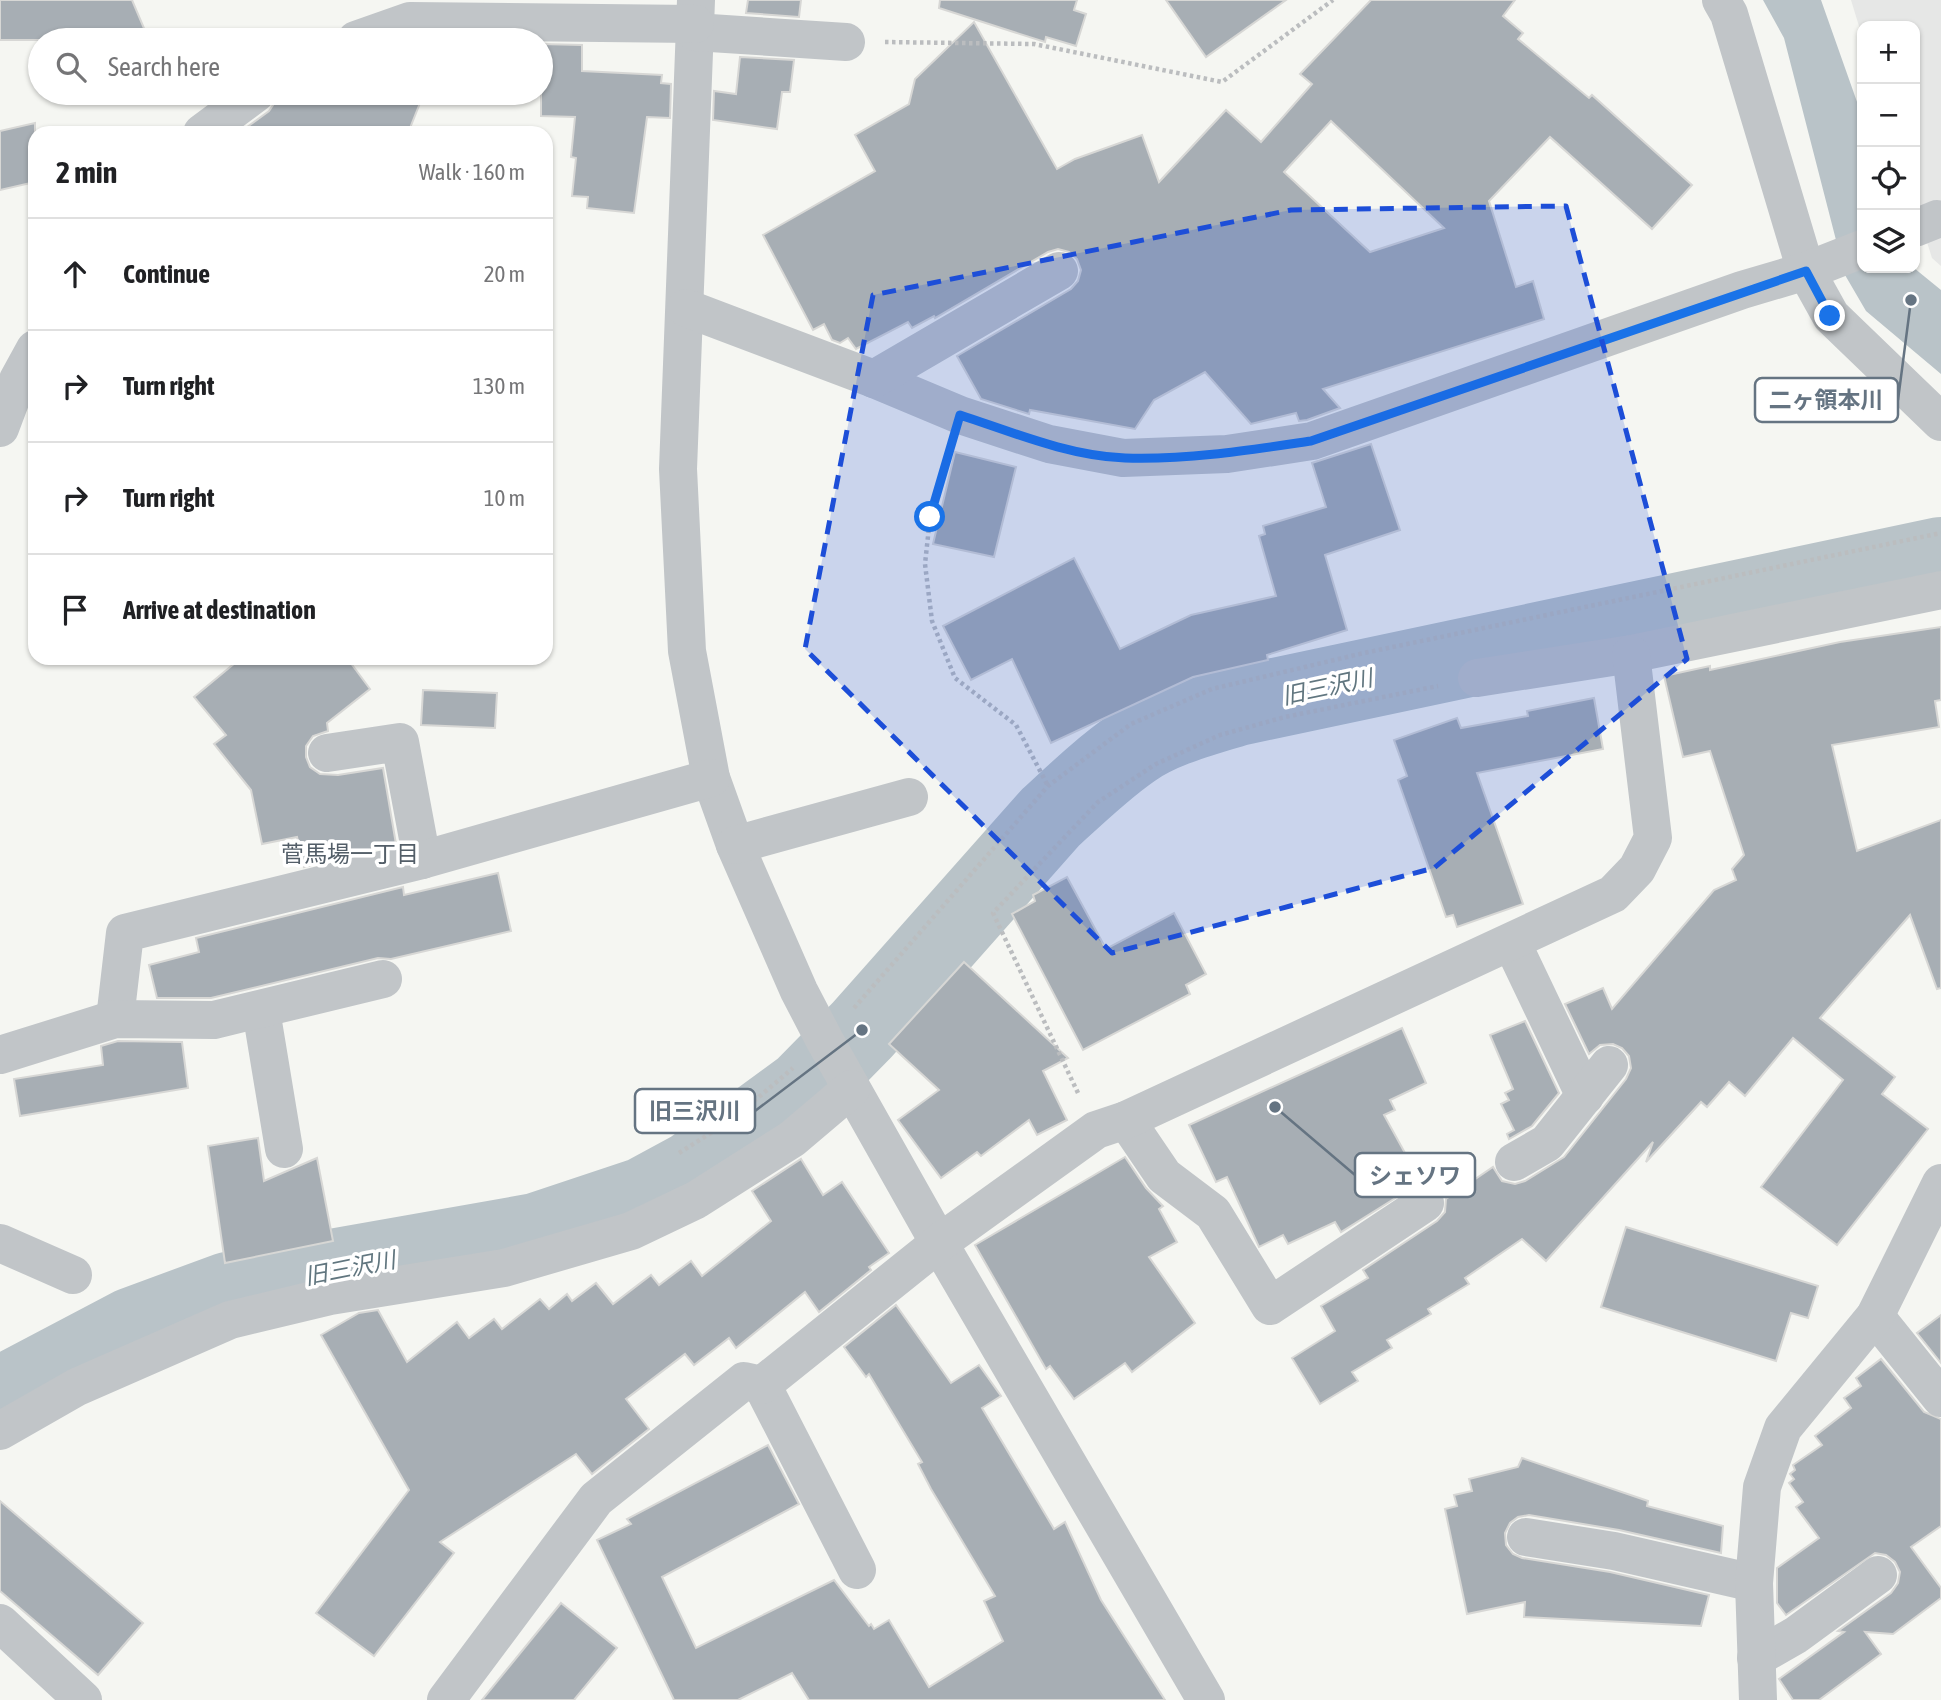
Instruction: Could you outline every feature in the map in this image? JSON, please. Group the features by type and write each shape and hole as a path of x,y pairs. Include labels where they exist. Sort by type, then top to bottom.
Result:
{"street":[{"path":"1721,0 1729,14 1806,271 1830,316 1941,422"},
{"path":"388,28 410,20 695,19 846,42"},
{"path":"695,19 678,469 687,650 711,778 736,845 799,991 825,1041 939,1243 1206,1700"},
{"path":"211,126 240,105"},
{"path":"686,309 874,379 960,415 1049,444 1123,458 1227,454 1311,441 1806,271 1857,251"},
{"path":"874,379 1059,271"},
{"path":"0,428 18,380 28,362"},
{"path":"1477,678 1631,654 1941,590"},
{"path":"762,1385 939,1243 1111,1125 1512,943 1613,894 1637,869 1653,838 1631,654"},
{"path":"327,753 400,742 422,860"},
{"path":"115,1019 125,933 422,860 711,778"},
{"path":"736,845 909,797"},
{"path":"1512,943 1585,1096"},
{"path":"0,1055 115,1019 214,1020 383,979"},
{"path":"261,1010 284,1149"},
{"path":"1514,1162 1547,1143 1609,1065"},
{"path":"0,1431 77,1387 230,1320 330,1296 504,1268 631,1230 696,1200 792,1139 851,1089"},
{"path":"1111,1125 1164,1176 1213,1213 1270,1306 1425,1203"},
{"path":"1758,1700 1754,1583 1762,1487 1783,1428 1875,1316 1941,1183"},
{"path":"0,1243 73,1275"},
{"path":"1875,1316 1941,1398"},
{"path":"446,1700 596,1499 744,1381 762,1385"},
{"path":"762,1385 858,1570"},
{"path":"1526,1538 1614,1551 1754,1583"},
{"path":"1756,1658 1796,1635 1878,1575"},
{"path":"0,1623 83,1700"}],"path":[{"path":"846,42 1034,44 1222,82 1333,0"},
{"path":"960,415 930,517 925,564 932,621 955,677 1016,725 1048,786"},
{"path":"679,1153 733,1119 825,1041 1048,786 1131,724 1212,689 1377,650 1941,533"},
{"path":"1111,1125 993,914 1098,802 1156,764 1220,736 1285,717 1477,678"}],"highlighted area":[{"path":"1566,206 1687,659 1434,868 1112,953 805,649 873,295 1291,210"}],"shaded area":[{"path":"1763,0 1821,0 1857,102 1857,273 1920,273 1941,290 1941,374 1866,311 1845,275 1784,38"},
{"path":"1851,0 1941,0 1941,266 1932,258 1920,220 1920,21 1857,21"}],"building":[{"path":"0,0 132,0 144,28 28,28 28,40 0,40"},
{"path":"748,0 801,0 799,17 746,13"},
{"path":"940,0 1077,0 1074,10 1086,14 1076,46 1046,37 1045,42 939,8"},
{"path":"1166,0 1286,0 1206,57"},
{"path":"1371,0 1515,0 1503,16 1523,33 1518,39 1589,98 1592,95 1692,185 1652,229 1550,137 1489,201 1516,287 1533,281 1544,319 1323,389 1340,408 1307,420 1299,421 1296,413 1251,424 1205,372 1154,400 1135,429 1030,410 1029,414 981,399 957,356 1071,289 1078,281 1081,270 1077,259 1069,252 1058,249 1048,252 935,318 934,316 912,328 908,322 856,349 848,338 840,343 832,340 824,324 813,330 763,235 875,171 855,135 909,104 915,79 974,22 1057,169 1075,159 1142,135 1159,182 1226,110 1261,142 1312,84 1300,74","holes":["1331,121 1444,228 1370,252 1284,172"]},
{"path":"553,44 582,45 582,71 662,75 661,83 671,84 670,118 647,117 634,213 587,208 588,197 572,196 576,158 571,157 575,117 541,116 541,105 553,105"},
{"path":"740,57 794,60 790,92 782,92 777,129 713,120 714,91 736,94"},
{"path":"273,105 419,105 411,126 249,126"},
{"path":"35,123 35,126 28,126 28,184 0,190 0,131"},
{"path":"1371,444 1400,530 1325,555 1347,630 1267,655 1268,660 1193,677 1051,743 1012,659 971,680 943,626 1074,558 1120,649 1191,615 1276,596 1259,536 1265,534 1263,526 1326,507 1312,463"},
{"path":"955,452 1016,467 994,557 933,544"},
{"path":"1941,627 1941,700 1935,701 1939,727 1832,745 1857,851 1941,820 1941,988 1937,989 1910,915 1820,1018 1895,1077 1882,1094 1928,1129 1837,1245 1761,1187 1843,1080 1793,1038 1745,1096 1729,1082 1707,1107 1701,1102 1646,1162 1653,1142 1546,1261 1522,1239 1465,1278 1469,1284 1428,1309 1431,1314 1387,1340 1392,1348 1352,1372 1358,1381 1320,1404 1292,1358 1335,1331 1321,1306 1368,1278 1363,1270 1437,1221 1445,1212 1446,1199 1493,1167 1502,1181 1515,1184 1525,1181 1564,1157 1626,1079 1631,1068 1629,1056 1622,1048 1613,1044 1600,1045 1589,1054 1565,1004 1603,988 1612,1009 1714,890 1736,880 1732,869 1744,855 1710,751 1683,757 1664,676 1710,666 1710,670 1840,642"},
{"path":"233,665 352,665 370,689 327,723 328,731 313,736 306,746 306,757 310,767 320,774 338,775 383,768 396,844 304,867 297,837 262,844 251,790 214,744 226,735 194,697"},
{"path":"423,690 497,693 495,728 421,725"},
{"path":"1594,698 1603,749 1477,773 1523,904 1457,927 1453,915 1446,917 1398,780 1407,776 1394,740 1457,718 1461,728 1528,716 1527,711"},
{"path":"498,873 511,931 391,959 378,958 211,998 157,998 149,965 199,952 196,938 403,887 404,895"},
{"path":"1067,877 1106,949 1174,913 1206,974 1186,985 1190,994 1083,1050 1012,914 1035,901 1033,895"},
{"path":"964,962 1068,1058 1043,1071 1067,1120 1037,1135 1029,1120 981,1156 977,1152 941,1178 898,1120 939,1090 889,1044"},
{"path":"1525,1021 1559,1093 1532,1126 1509,1139 1507,1134 1514,1130 1501,1104 1509,1100 1505,1093 1513,1089 1490,1035"},
{"path":"1402,1028 1426,1083 1390,1100 1395,1110 1384,1115 1421,1182 1341,1232 1335,1222 1288,1244 1283,1235 1259,1247 1227,1177 1216,1182 1189,1125"},
{"path":"118,1041 182,1042 188,1088 20,1116 14,1079 103,1065 101,1046"},
{"path":"258,1138 264,1181 317,1158 333,1241 225,1263 208,1146"},
{"path":"1125,1157 1146,1188 1163,1206 1159,1209 1177,1242 1149,1257 1195,1323 1132,1372 1125,1363 1074,1399 1050,1366 1046,1369 975,1245"},
{"path":"801,1159 823,1195 842,1182 889,1253 869,1267 871,1270 819,1312 805,1292 736,1348 729,1338 694,1365 685,1354 626,1399 649,1429 592,1474 576,1454 440,1542 454,1553 374,1656 316,1613 409,1490 321,1335 359,1313 378,1310 407,1362 457,1322 469,1338 494,1319 502,1329 540,1299 549,1309 567,1294 572,1301 596,1283 613,1304 651,1275 659,1285 691,1261 702,1276 771,1221 752,1191"},
{"path":"1626,1227 1818,1286 1808,1318 1791,1313 1776,1361 1601,1307"},
{"path":"896,1305 951,1383 979,1365 1001,1396 982,1408 1054,1529 1065,1522 1101,1600 1165,1700 809,1700 792,1673 738,1700 674,1700 597,1540 631,1524 627,1519 768,1445 799,1504 662,1577 696,1648 834,1580 869,1626 871,1624 874,1629 889,1620 929,1687 1003,1641 984,1601 995,1596 931,1489 918,1464 922,1462 869,1374 866,1377 844,1347"},
{"path":"1941,1315 1941,1363 1917,1333"},
{"path":"1881,1359 1924,1412 1941,1419 1941,1526 1911,1547 1941,1588 1941,1598 1893,1634 1865,1632 1881,1654 1819,1700 1793,1700 1779,1679 1844,1632 1838,1631 1891,1593 1898,1583 1900,1572 1895,1562 1886,1555 1875,1553 1786,1615 1777,1603 1777,1568 1819,1538 1796,1507 1803,1502 1789,1483 1794,1479 1790,1474 1795,1470 1793,1465 1822,1445 1815,1436 1851,1408 1844,1398 1861,1386 1856,1378"},
{"path":"1522,1458 1648,1501 1647,1506 1723,1526 1721,1553 1619,1530 1529,1515 1518,1517 1510,1523 1505,1533 1506,1545 1513,1554 1522,1558 1610,1572 1709,1595 1701,1626 1524,1617 1525,1602 1467,1614 1445,1509 1457,1506 1454,1495 1472,1491 1469,1479 1518,1467"},
{"path":"0,1501 143,1623 98,1675 0,1591"},
{"path":"561,1603 617,1648 574,1700 482,1700"}],"waterway":[{"name":"旧三沢川","path":"0,1397 133,1327 228,1292 321,1271 536,1233 644,1197 692,1171 804,1089 862,1030 1050,818 1121,756 1169,728 1237,706 1941,557"}],"place":[{"name":"二ヶ領本川","path":"1911,300"},
{"name":"旧三沢川","path":"862,1030"},
{"name":"シェソワ","path":"1275,1107"}],"district":[{"name":"菅馬場一丁目","path":"350,854"}],"route":[{"path":"930,517 960,415 1049,444 1123,458 1227,454 1311,441 1742,290 1806,271 1830,316"}]}
